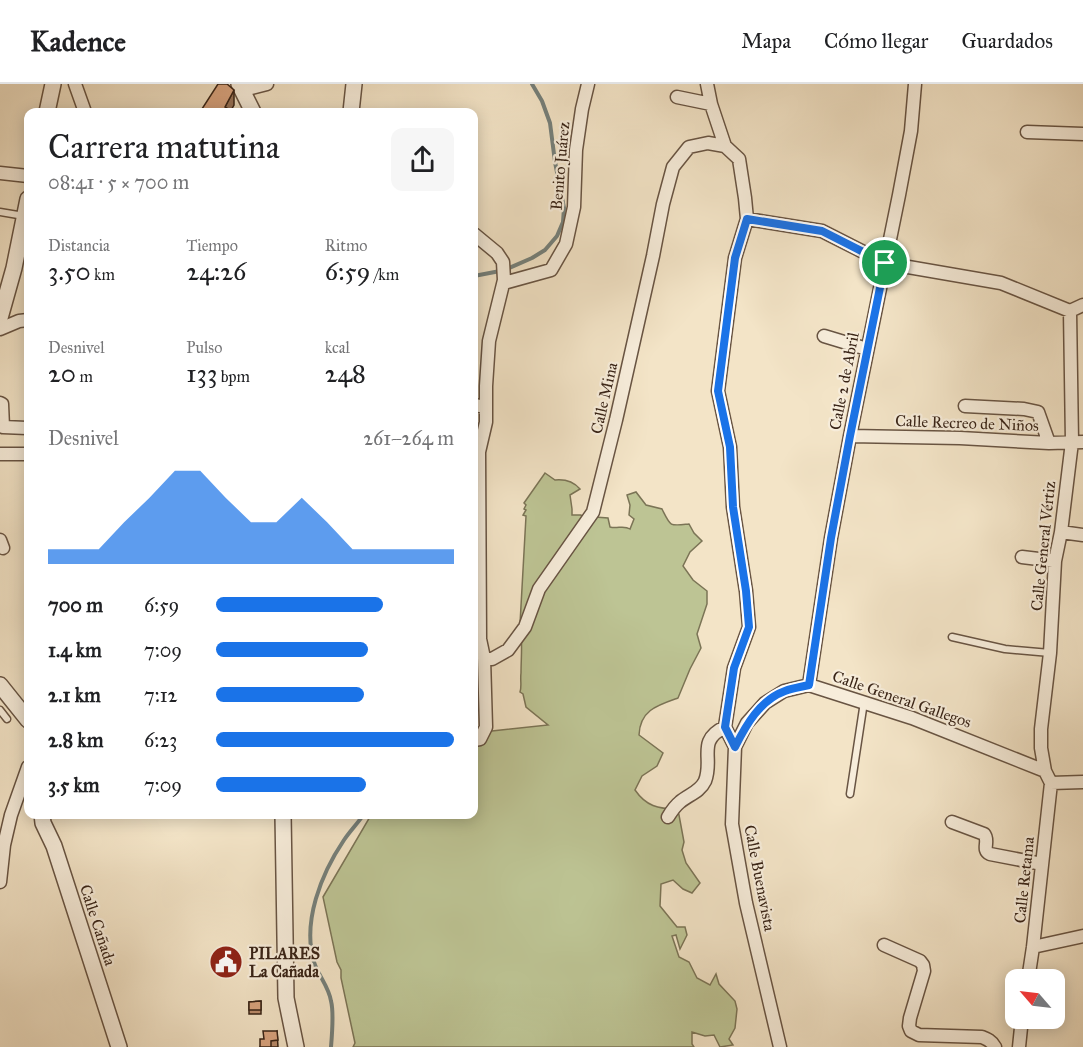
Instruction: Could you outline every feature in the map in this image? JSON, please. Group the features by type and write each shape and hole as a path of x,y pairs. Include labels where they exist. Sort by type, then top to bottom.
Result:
{"street":[{"path":"48,108 52,84"},
{"path":"75,84 84,108"},
{"path":"251,108 241,87 267,84"},
{"path":"351,108 354,84"},
{"name":"Benito Juárez","path":"504,281 550,270 566,244 574,207 576,150 588,84"},
{"path":"668,817 680,802 697,791 703,784 707,773 708,744 714,732 725,727 734,668 749,627 733,507 730,447 718,391 735,258 747,219 739,159 725,146 707,84"},
{"name":"Calle 2 de Abril","path":"809,685 831,538 911,131 915,84"},
{"path":"676,97 711,104"},
{"path":"1027,132 1083,134"},
{"name":"Calle Mina","path":"484,658 492,659 508,650 525,627 539,589 592,512 621,398 673,167 689,147 708,143 725,146"},
{"path":"0,173 24,176"},
{"path":"747,219 822,231 885,263 1001,283 1070,311 1083,305"},
{"path":"0,318 24,221"},
{"path":"478,237 497,253 502,262 504,281 489,341 486,386 480,406 486,422 479,452 480,639 484,658 486,727 478,738"},
{"name":"Calle General Vértiz","path":"1051,783 1045,771 1041,748 1041,729 1050,653 1055,561 1077,442 1070,311"},
{"path":"0,329 24,320"},
{"path":"824,336 867,349"},
{"path":"0,403 2,404 3,427 24,428"},
{"path":"965,405 1038,412 1049,444"},
{"name":"Calle Recreo de Niños","path":"850,436 960,438 1049,444 1077,442"},
{"path":"0,454 24,453"},
{"path":"1061,532 1083,535"},
{"path":"1022,557 1055,561"},
{"name":"Calle General Gallegos","path":"735,747 747,723 765,703 784,692 809,685 912,718 1045,771"},
{"path":"0,686 24,715"},
{"name":"Calle Buenavista","path":"725,727 735,747 732,824 746,903 780,1047"},
{"path":"0,882 10,815 24,778"},
{"path":"1051,783 1083,782"},
{"name":"Calle Retama","path":"1030,969 1051,783"},
{"name":"Calle Cañada","path":"43,819 54,846 119,1047"},
{"path":"283,819 286,998 296,1047"},
{"path":"952,822 984,834 987,840 985,849 990,854 1042,864"},
{"path":"1033,947 1083,936"},
{"path":"884,945 923,965 924,971 910,1018 911,1031 919,1035 982,1037 995,1047"},
{"path":"1019,1047 1021,1029"}],"lane":[{"path":"0,212 24,216"},
{"path":"952,637 1005,649 1050,653"},
{"path":"850,794 864,702"},
{"path":"0,710 7,719"}],"green space":[{"path":"545,473 555,480 572,482 580,489 570,495 572,515 581,515 587,525 595,517 608,518 610,527 630,529 634,519 629,515 630,505 627,495 636,492 646,505 662,509 671,524 689,524 702,541 690,552 683,566 693,580 707,591 707,604 697,634 701,648 678,698 657,706 643,720 639,735 663,753 657,766 642,776 635,790 653,806 677,809 684,842 682,850 686,863 700,883 692,893 673,880 661,884 660,906 677,927 685,927 687,935 680,949 676,935 672,936 679,957 689,962 697,978 710,985 716,974 719,984 735,1001 737,1009 735,1028 729,1039 733,1045 720,1047 714,1035 705,1036 692,1032 694,1047 353,1047 355,1043 341,970 337,962 323,897 369,819 478,819 478,733 548,725 526,707 523,694 520,692 522,642 520,624 526,516 523,515 526,510 524,503"}],"building":[{"path":"218,84 227,84 234,90 225,107 227,108 203,108"},
{"path":"261,1001 261,1010 249,1010 249,1002"},
{"path":"263,1031 277,1031 278,1040 271,1041 271,1047 260,1047 260,1039 264,1039"}],"waterway":[{"path":"507,269 545,250 557,236 563,222 564,208 550,123 542,101 532,84"},
{"path":"478,275 500,271"},
{"path":"331,1047 332,1006 328,991 314,962 310,931 312,915 328,868 344,840 360,819"}],"place":[{"name":"PILARES La Cañada","path":"226,962"}],"route":[{"path":"747,219 822,231 885,263 831,538 809,685 784,692 765,703 747,723 735,747 725,727 734,668 749,627 733,507 730,447 718,391 735,258 747,219"}]}
